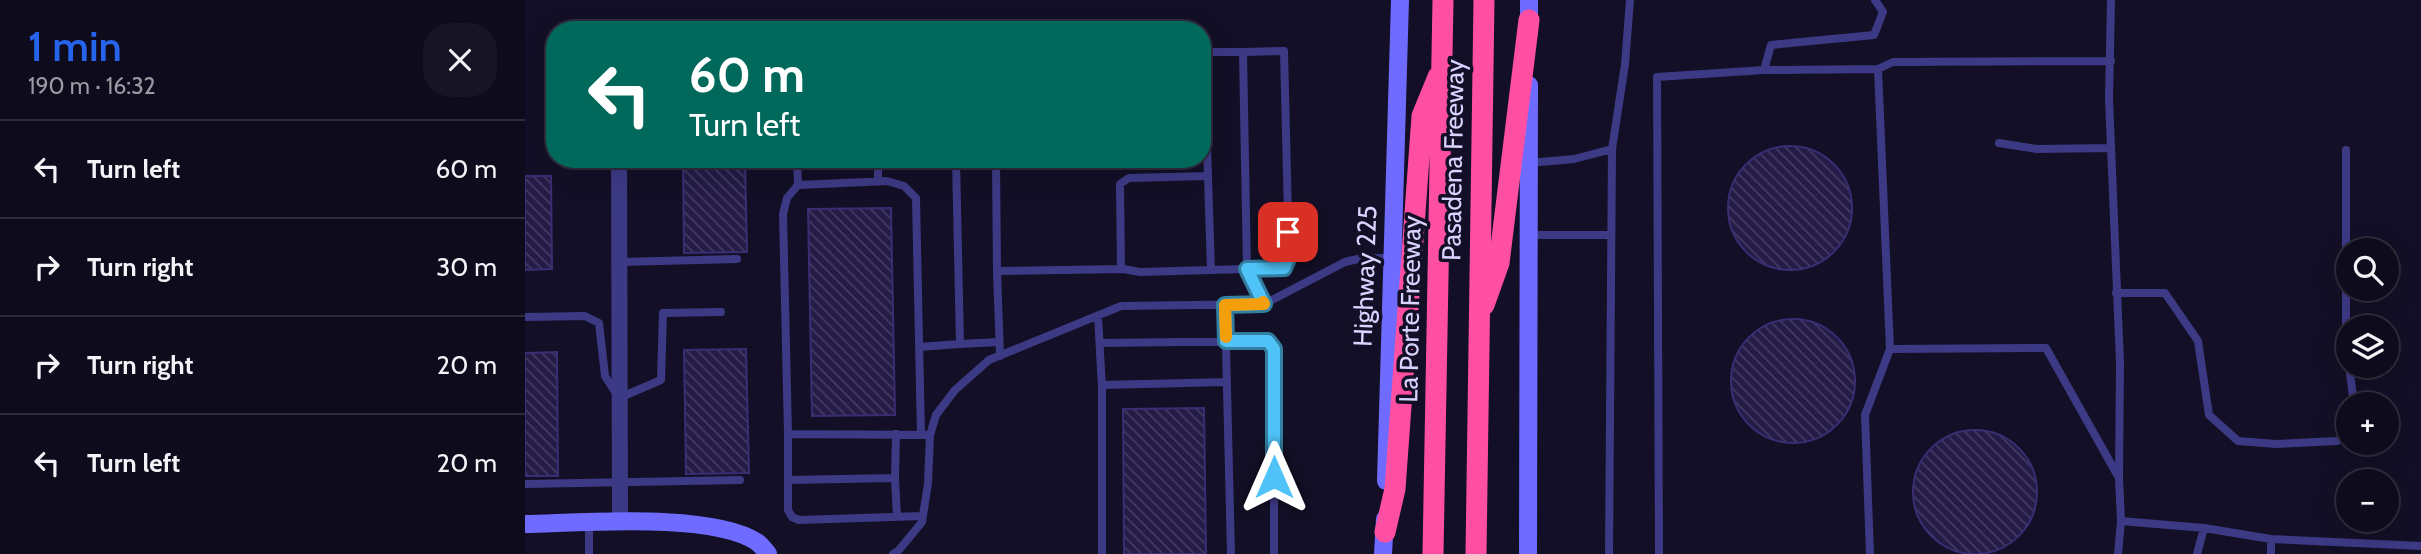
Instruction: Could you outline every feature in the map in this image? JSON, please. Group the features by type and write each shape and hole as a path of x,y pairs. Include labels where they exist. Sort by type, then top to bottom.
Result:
{"highway":[{"name":"Pasadena Freeway","path":"1443,0 1443,65"},
{"name":"Pasadena Freeway","path":"1478,321 1484,0"},
{"path":"1476,554 1478,321 1499,263 1529,10"},
{"path":"1385,532 1395,489 1422,116 1443,65"},
{"name":"La Porte Freeway","path":"1433,554 1443,65"}],"main road":[{"name":"Highway 225","path":"1383,554 1400,0"},
{"path":"1528,554 1529,10"},
{"path":"525,524 689,523 726,530 757,542 768,554"}],"street":[{"path":"619,168 620,522"}],"lane":[{"path":"1609,554 1612,149 1625,64 1630,0"},
{"path":"1764,70 1771,45 1874,35 1883,12 1875,0"},
{"path":"2111,0 2109,99 2120,362 2121,521 2118,554"},
{"path":"997,271 1121,269 1140,272 1284,268 1289,257 1284,51 1211,52"},
{"path":"1243,52 1247,269 1264,304"},
{"path":"1659,554 1657,77 1764,70 1878,69 1893,62 2111,61"},
{"path":"1870,554 1865,415 1890,349 1878,69"},
{"path":"1999,143 2037,149 2111,148"},
{"path":"1529,163 1574,159 1612,149"},
{"path":"2346,150 2346,315"},
{"path":"797,168 798,185 787,198 783,214 788,510 792,517 799,520 923,516"},
{"path":"878,168 878,182"},
{"path":"956,168 960,344"},
{"path":"996,168 1000,356"},
{"path":"1207,168 1210,270"},
{"path":"1121,269 1120,184 1129,178 1207,176"},
{"path":"798,185 887,181 904,186 916,198 919,346 928,483 922,522 893,554"},
{"path":"1529,235 1611,235"},
{"path":"925,435 955,390 989,360 1121,306 1264,304 1345,262 1362,258 1391,258"},
{"path":"619,262 737,259"},
{"path":"2116,293 2165,293 2198,341 2209,415 2238,441 2276,444 2336,441"},
{"path":"1225,305 1231,554"},
{"path":"525,317 585,316 599,323 605,376 619,398 661,380 663,313 721,312"},
{"path":"1098,316 1102,385 1102,554"},
{"path":"1100,343 1268,341 1274,349 1274,554"},
{"path":"919,346 999,342"},
{"path":"1890,349 2046,348 2119,478"},
{"path":"1102,385 1227,382"},
{"path":"788,434 925,435"},
{"path":"896,434 897,517"},
{"path":"788,480 895,478"},
{"path":"525,484 740,480"},
{"path":"2121,521 2204,528 2271,538 2421,546"},
{"path":"589,523 589,554"},
{"path":"2197,554 2204,528"},
{"path":"2271,538 2271,554"}],"building":[{"path":"1790,146 1814,150 1834,164 1848,184 1852,208 1848,232 1834,252 1814,266 1790,270 1766,266 1746,252 1732,232 1728,208 1732,184 1746,164 1766,150"},
{"path":"683,168 745,168 747,252 684,253"},
{"path":"525,176 551,176 552,269 525,270"},
{"path":"891,208 895,415 812,416 808,209"},
{"path":"1793,319 1817,323 1837,337 1851,357 1855,381 1851,405 1837,425 1817,439 1793,443 1769,439 1749,425 1735,405 1731,381 1735,357 1749,337 1769,323"},
{"path":"746,349 749,473 686,474 684,350"},
{"path":"557,352 558,476 525,476 525,353"},
{"path":"1204,408 1206,554 1124,554 1123,409"},
{"path":"1975,430 1999,434 2019,448 2033,468 2037,492 2033,516 2019,536 1999,550 1975,554 1951,550 1931,536 1917,516 1913,492 1917,468 1931,448 1951,434"}],"slow traffic":[{"path":"1226,337 1225,305 1264,304 1263,302"}],"route":[{"path":"1274,477 1274,349 1268,341 1226,341 1225,305 1264,304 1247,269 1284,268 1289,257 1288,232"}]}
